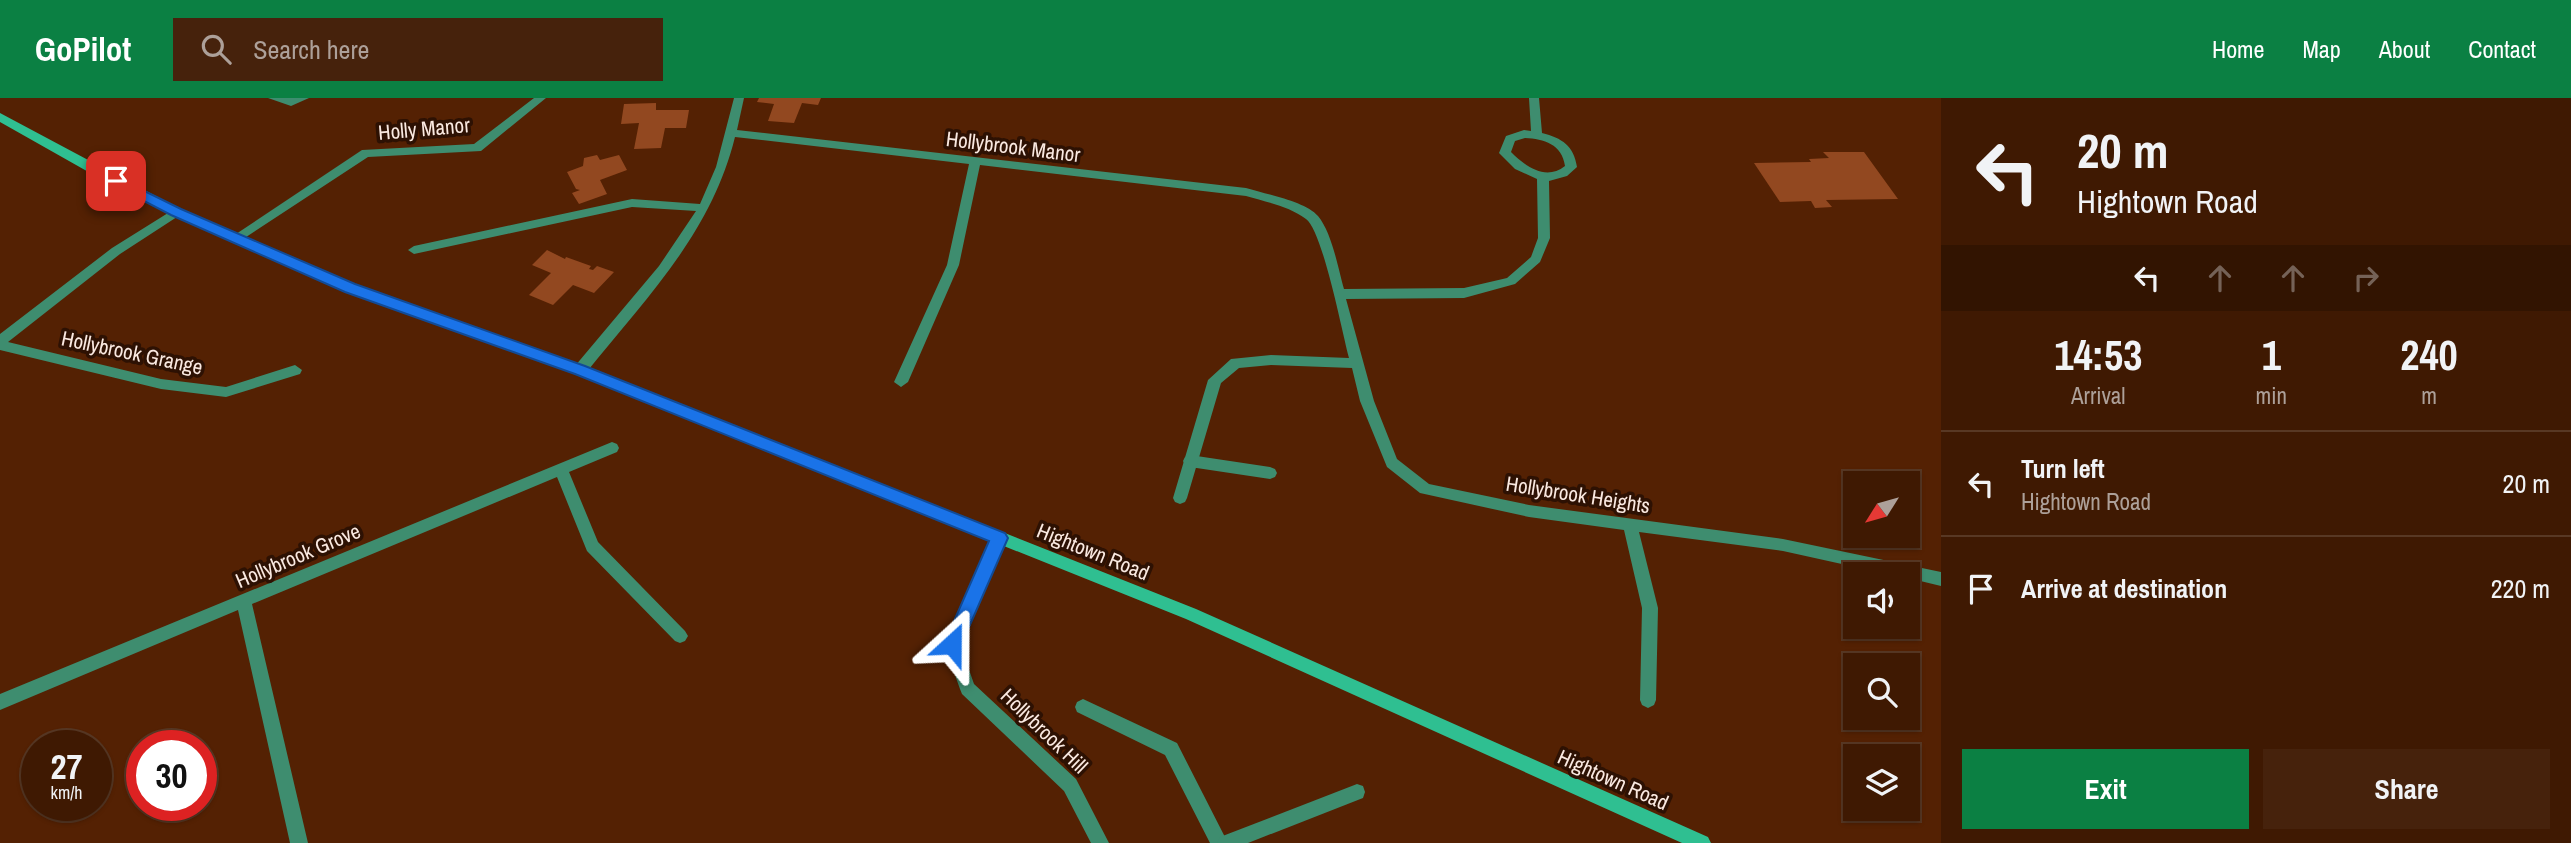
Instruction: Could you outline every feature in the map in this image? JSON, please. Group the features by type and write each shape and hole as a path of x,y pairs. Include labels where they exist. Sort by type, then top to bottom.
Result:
{"main road":[{"name":"Hightown Road","path":"0,117 176,212 350,288 580,370 1191,614 1702,843"}],"street":[{"path":"273,98 290,103 304,98"},
{"name":"Holly Manor","path":"236,238 366,153 477,148 541,98"},
{"path":"580,370 675,252 704,208 724,162 740,98"},
{"path":"1534,98 1537,134"},
{"name":"Hollybrook Manor","path":"731,134 1246,192 1290,205"},
{"path":"1524,134 1537,134 1563,145 1571,155 1571,167 1565,173 1543,176 1518,168 1505,153 1510,139 1524,134"},
{"path":"901,382 953,265 975,162"},
{"path":"1339,294 1464,293 1511,281 1536,259 1545,237 1543,176"},
{"path":"414,250 632,203 704,208"},
{"name":"Hollybrook Heights","path":"1290,205 1313,218 1326,245 1367,401 1392,463 1425,489 1529,512 1783,545 1941,579"},
{"path":"0,343 116,251 176,212"},
{"name":"Hollybrook Grange","path":"0,343 161,384 226,392 295,370"},
{"path":"1180,498 1215,380 1236,363 1271,360 1357,363"},
{"name":"Hollybrook Grove","path":"0,702 612,448"},
{"path":"1190,461 1270,473"},
{"path":"561,469 592,546 680,636"},
{"path":"1630,525 1650,608 1648,700"},
{"name":"Hollybrook Hill","path":"999,538 952,644 968,689 1070,785 1100,843"},
{"path":"244,601 299,843"},
{"path":"1083,707 1171,749 1219,843"},
{"path":"1226,843 1357,792"}],"building":[{"path":"759,98 821,98 818,105 802,103 794,123 768,121 774,104 757,102"},
{"path":"656,103 656,110 689,110 686,128 665,128 661,148 634,149 639,123 621,124 624,104"},
{"path":"1823,152 1864,152 1898,199 1826,200 1832,207 1815,208 1811,201 1780,202 1754,163 1811,162 1809,159 1829,158"},
{"path":"597,155 600,160 619,155 627,170 600,180 607,194 579,204 572,193 580,190 576,189 567,172 583,166 584,158"},
{"path":"547,250 565,259 566,257 591,266 589,269 593,270 597,266 614,272 594,293 573,285 553,305 529,295 551,273 532,265"}],"route":[{"path":"116,181 176,212 350,288 580,370 999,538 952,644"}]}
